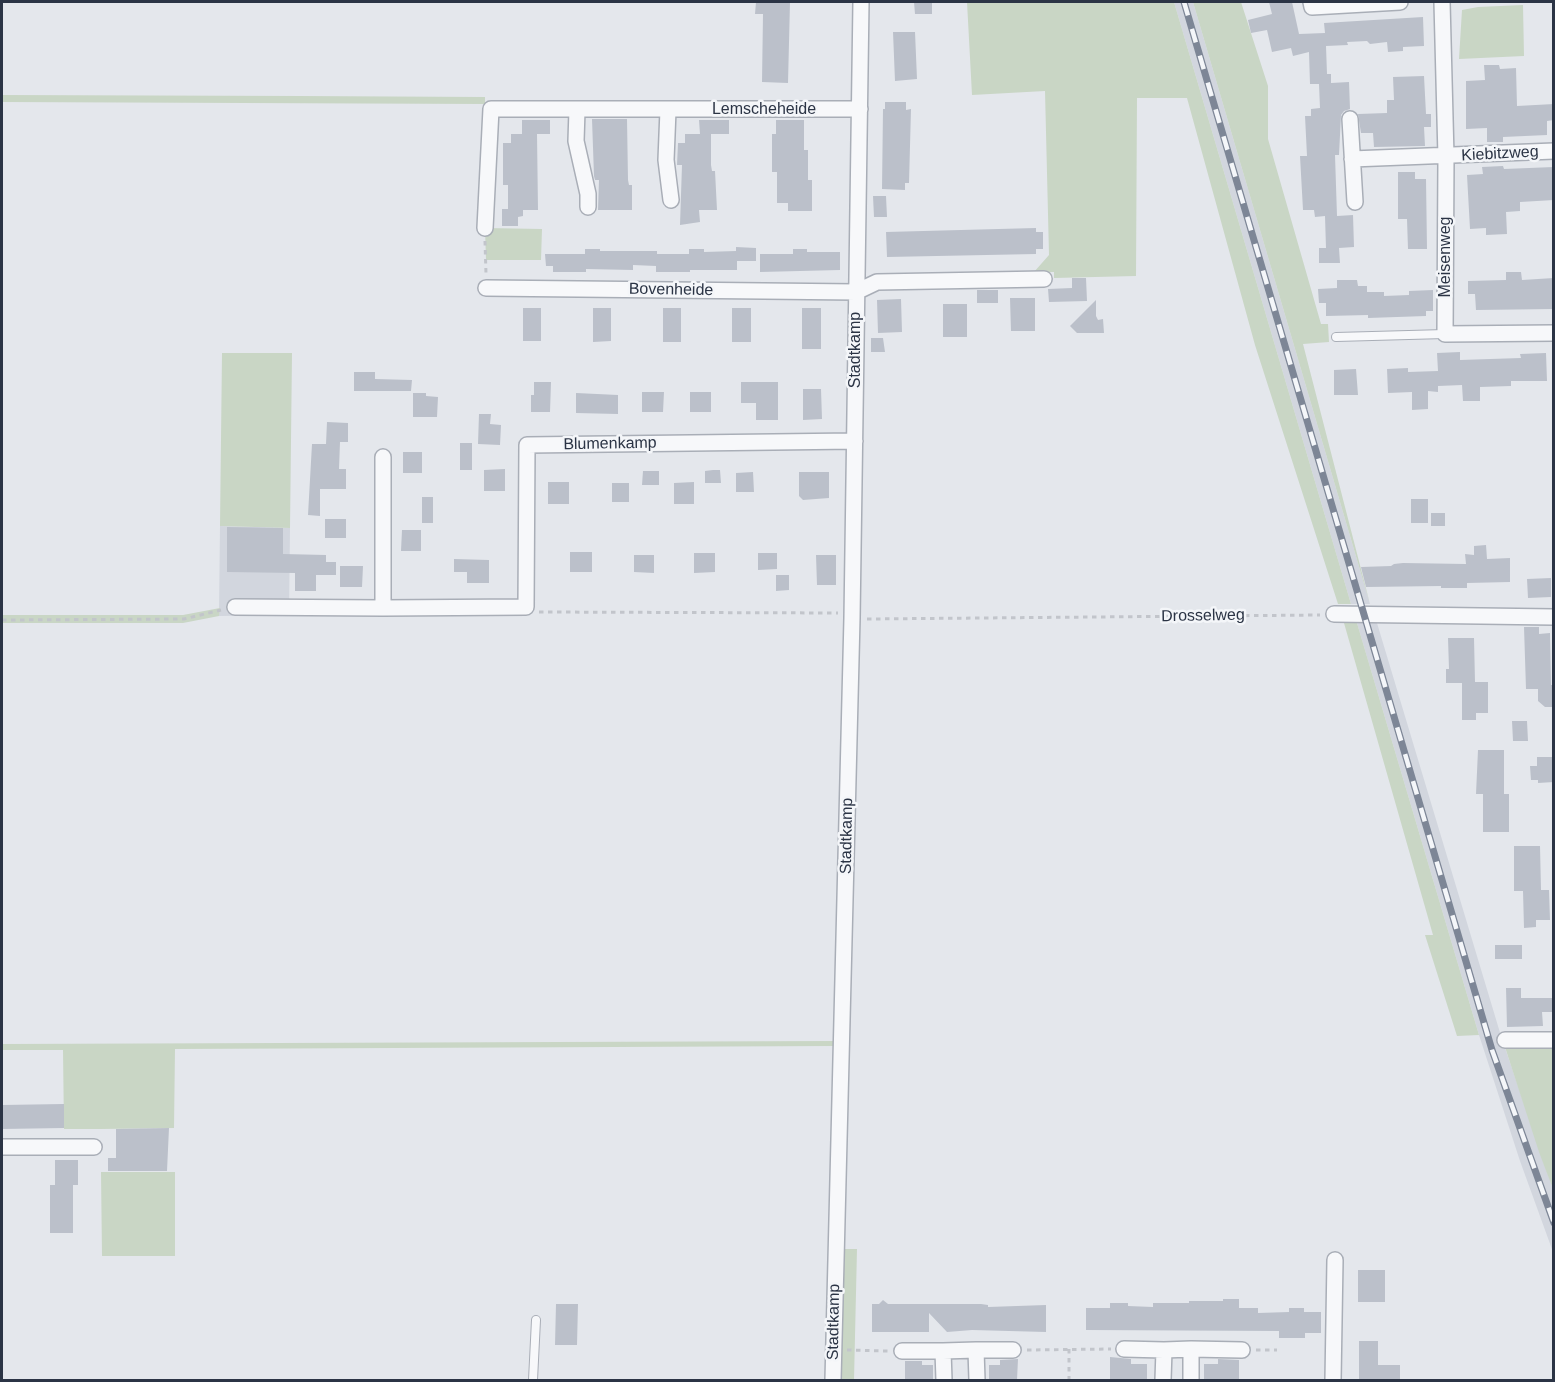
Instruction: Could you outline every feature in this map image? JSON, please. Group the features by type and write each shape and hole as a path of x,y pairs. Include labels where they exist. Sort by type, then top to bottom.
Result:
{"street":[{"name":"Stadtkamp","path":"833,1380 852,618 861,2"},
{"path":"1311,2 1312,7 1400,2"},
{"name":"Meisenweg","path":"1442,2 1446,157 1445,334"},
{"name":"Lemscheheide","path":"485,228 491,109 860,109"},
{"path":"578,110 576,141 588,194 588,207"},
{"path":"668,110 666,160 671,200"},
{"path":"1350,119 1355,202"},
{"name":"Kiebitzweg","path":"1446,157 1554,151"},
{"path":"1352,159 1446,157"},
{"name":"Stadtkamp","path":"856,292 877,282 1044,279"},
{"name":"Bovenheide","path":"486,288 856,292"},
{"path":"1445,334 1554,333"},
{"name":"Blumenkamp","path":"526,607 527,445 855,441"},
{"path":"382,458 383,608"},
{"path":"234,607 526,607"},
{"path":"1334,614 1554,616"},
{"path":"1505,1040 1554,1040"},
{"path":"2,1147 94,1147"},
{"path":"1333,1380 1335,1260"},
{"path":"1124,1349 1242,1350"},
{"path":"1191,1349 1191,1380"},
{"path":"976,1350 977,1380"},
{"path":"902,1351 1013,1350"},
{"path":"1164,1350 1164,1380"},
{"path":"943,1351 944,1380"}],"lane":[{"path":"1336,337 1445,334"},
{"path":"533,1380 536,1320"}],"path":[{"path":"485,228 486,288"},
{"path":"2,620 184,620 234,607"},
{"path":"526,607 540,612 841,613 852,618"},
{"name":"Drosselweg","path":"852,618 1334,614"},
{"path":"1069,1349 1070,1380"},
{"path":"1013,1350 1124,1349"},
{"path":"833,1350 902,1351"},
{"path":"1242,1350 1277,1350"}],"shaded area":[{"path":"1174,2 1193,2 1370,604 1351,604"},
{"path":"220,526 290,528 289,615 219,616"},
{"path":"1357,623 1377,623 1501,1036 1553,1189 1553,1252 1520,1161 1479,1035"}],"green space":[{"path":"967,2 1174,2 1351,604 1338,604 1255,345 1187,98 1137,98 1136,276 1054,278 1054,272 1034,272 1049,255 1045,91 972,95"},
{"path":"1193,2 1241,2 1268,86 1268,139 1321,324 1328,324 1329,342 1303,344 1370,604"},
{"path":"1523,5 1524,56 1459,59 1462,10"},
{"path":"2,95 485,97 485,104 2,102"},
{"path":"485,228 542,229 541,260 486,260"},
{"path":"222,353 292,353 290,528 220,526"},
{"path":"220,608 219,616 183,623 2,623 2,615 183,615"},
{"path":"1344,623 1357,623 1479,1035 1457,1036 1425,935 1433,935"},
{"path":"834,1041 834,1046 175,1049 174,1128 101,1129 64,1129 63,1050 2,1050 2,1044"},
{"path":"1504,1044 1553,1044 1553,1189 1539,1152"},
{"path":"101,1172 175,1172 175,1256 102,1256"},
{"path":"843,1249 857,1249 854,1380 840,1380"}],"building":[{"path":"756,2 790,2 788,83 762,82 763,14 755,14"},
{"path":"914,2 932,2 932,14 915,14"},
{"path":"1269,2 1292,2 1299,34 1325,33 1324,23 1423,17 1424,46 1403,47 1403,51 1388,52 1387,42 1370,44 1367,41 1347,42 1348,45 1326,46 1327,74 1331,74 1331,83 1349,82 1350,109 1341,115 1339,155 1335,155 1337,216 1353,215 1354,247 1339,248 1340,263 1319,263 1319,248 1326,248 1325,216 1315,217 1314,210 1303,210 1300,156 1307,156 1305,116 1311,116 1311,109 1320,108 1319,84 1310,84 1309,52 1293,56 1291,48 1272,52 1267,30 1251,33 1248,20 1272,14"},
{"path":"893,32 915,32 917,79 895,81"},
{"path":"1484,65 1499,65 1500,69 1516,68 1517,106 1554,104 1554,120 1547,121 1547,135 1503,137 1503,142 1487,142 1487,128 1466,129 1466,81 1485,80"},
{"path":"1424,76 1426,114 1431,114 1431,127 1424,127 1425,146 1374,147 1373,133 1361,133 1358,114 1387,113 1387,100 1394,100 1393,77"},
{"path":"885,102 906,102 906,110 911,109 909,183 905,183 905,190 882,189"},
{"path":"592,119 627,119 628,180 629,185 632,185 632,210 598,210 599,180 595,180 594,176"},
{"path":"522,120 550,120 550,134 537,134 538,210 523,210 523,216 518,217 518,226 502,226 502,209 508,209 508,185 503,185 503,143 511,143 511,134 522,134"},
{"path":"699,120 729,120 729,134 711,134 711,165 712,171 715,171 717,210 699,210 700,222 680,225 682,165 677,165 678,143 685,143 685,134 700,134"},
{"path":"776,120 804,120 804,150 808,150 808,180 812,180 812,211 788,211 788,203 777,203 777,172 772,172 772,134 776,134"},
{"path":"1503,166 1504,169 1554,167 1554,200 1520,202 1520,211 1506,212 1507,234 1486,235 1486,228 1470,229 1467,175 1483,174 1482,167"},
{"path":"1398,172 1415,172 1415,179 1426,179 1427,249 1408,249 1407,219 1398,219"},
{"path":"873,196 886,196 887,217 874,217"},
{"path":"1036,228 1036,232 1043,232 1043,249 1036,249 1036,254 887,257 886,232"},
{"path":"736,247 756,248 756,261 737,261 737,270 656,272 656,266 633,265 633,270 586,269 586,272 553,272 553,266 546,266 545,254 585,254 585,249 600,249 600,251 657,251 657,254 689,254 689,249 704,249 704,252 736,251"},
{"path":"793,249 807,249 807,252 840,252 840,270 760,272 760,254 793,254"},
{"path":"1506,272 1521,272 1522,280 1554,278 1554,309 1476,310 1475,294 1468,294 1468,281 1506,280"},
{"path":"1072,278 1086,278 1087,301 1049,302 1048,289 1072,288"},
{"path":"1337,280 1357,280 1358,286 1367,286 1367,292 1384,292 1384,296 1409,295 1409,291 1433,290 1433,311 1426,311 1426,316 1368,318 1368,315 1326,316 1326,303 1319,303 1318,289 1337,288"},
{"path":"977,290 998,290 998,303 977,303"},
{"path":"1010,298 1035,298 1035,331 1011,331"},
{"path":"901,299 902,332 878,333 877,300"},
{"path":"1096,300 1096,316 1098,320 1103,319 1104,333 1077,333 1070,326"},
{"path":"943,304 967,304 967,337 943,337"},
{"path":"523,308 541,308 541,341 523,341"},
{"path":"593,308 611,308 611,341 593,342"},
{"path":"663,308 681,308 681,342 663,342"},
{"path":"732,308 751,308 751,342 732,342"},
{"path":"802,308 821,308 821,349 802,349"},
{"path":"871,338 883,338 885,352 871,352"},
{"path":"1460,352 1460,360 1521,358 1520,354 1546,353 1547,381 1511,381 1511,386 1480,387 1480,401 1463,401 1462,385 1438,386 1438,392 1428,391 1428,409 1412,410 1412,392 1388,393 1387,369 1408,368 1408,372 1438,371 1437,353"},
{"path":"1356,369 1358,395 1334,395 1334,370"},
{"path":"354,372 375,372 375,379 412,380 411,391 354,391"},
{"path":"534,382 551,382 550,412 531,412"},
{"path":"741,382 778,382 778,420 756,420 756,403 741,403"},
{"path":"803,389 821,389 822,419 803,420"},
{"path":"642,392 664,392 663,412 642,412"},
{"path":"690,392 711,392 711,412 690,412"},
{"path":"413,393 426,393 426,396 438,397 437,417 413,417"},
{"path":"576,393 618,395 618,414 576,413"},
{"path":"479,414 491,414 490,424 501,425 500,445 478,444"},
{"path":"327,422 348,423 348,442 340,442 339,469 346,469 346,489 320,489 320,516 308,515 312,444 326,444"},
{"path":"460,443 472,443 472,470 460,470"},
{"path":"403,452 422,452 422,473 403,473"},
{"path":"505,469 505,491 484,491 484,470"},
{"path":"720,470 721,483 705,483 705,471"},
{"path":"643,471 659,471 659,485 642,485"},
{"path":"753,472 754,492 736,492 736,473"},
{"path":"799,472 829,472 829,498 803,500 799,496"},
{"path":"548,482 569,482 569,504 548,504"},
{"path":"694,482 694,504 674,504 674,483"},
{"path":"612,483 629,483 629,502 612,502"},
{"path":"422,497 433,497 433,523 422,523"},
{"path":"1411,499 1428,499 1428,523 1411,523"},
{"path":"1431,513 1445,513 1445,526 1431,526"},
{"path":"325,519 346,519 346,538 325,538"},
{"path":"227,527 283,528 283,554 326,555 326,562 336,562 336,575 316,575 316,591 295,591 295,573 227,572"},
{"path":"402,530 421,530 421,551 401,551"},
{"path":"1486,545 1487,559 1510,558 1510,582 1467,583 1467,588 1366,587 1361,567 1391,566 1403,563 1466,564 1465,554 1474,555 1474,546"},
{"path":"570,552 592,552 592,572 570,572"},
{"path":"694,553 715,553 715,572 694,573"},
{"path":"758,553 777,553 777,569 758,570"},
{"path":"634,555 654,555 654,573 634,572"},
{"path":"816,555 836,555 836,585 817,585"},
{"path":"454,559 489,560 489,583 467,583 467,572 454,572"},
{"path":"340,566 363,566 362,587 340,587"},
{"path":"776,575 789,575 789,590 776,591"},
{"path":"1551,578 1551,597 1528,598 1527,579"},
{"path":"1524,627 1539,627 1539,634 1550,633 1551,685 1554,685 1554,707 1545,707 1538,701 1538,689 1526,689"},
{"path":"1448,638 1474,638 1475,682 1488,682 1488,713 1476,713 1476,720 1462,720 1462,683 1446,683 1446,669 1449,669"},
{"path":"1512,721 1527,721 1528,741 1513,741"},
{"path":"1478,750 1504,750 1504,794 1509,794 1509,832 1483,832 1483,794 1476,794"},
{"path":"1537,757 1554,757 1554,782 1538,783 1538,780 1531,780 1530,766 1537,766"},
{"path":"1514,846 1540,846 1541,890 1549,890 1550,920 1536,920 1536,927 1524,928 1523,891 1514,891"},
{"path":"1495,945 1522,945 1522,959 1495,959"},
{"path":"1506,988 1521,988 1521,998 1554,998 1554,1012 1542,1012 1543,1026 1507,1027"},
{"path":"64,1104 64,1128 2,1129 2,1105"},
{"path":"169,1128 167,1171 108,1171 108,1158 116,1158 116,1129"},
{"path":"55,1160 78,1160 78,1185 73,1185 73,1233 50,1233 50,1185 55,1185"},
{"path":"1358,1270 1385,1270 1385,1302 1358,1302"},
{"path":"1223,1299 1239,1299 1239,1308 1258,1308 1258,1313 1289,1312 1289,1308 1304,1308 1304,1312 1321,1312 1321,1333 1305,1333 1305,1338 1279,1338 1279,1331 1086,1330 1086,1308 1110,1308 1110,1303 1153,1307 1153,1303 1189,1303 1189,1301 1223,1301"},
{"path":"883,1300 888,1304 981,1304 988,1305 988,1307 1046,1305 1046,1332 972,1330 947,1332 929,1313 929,1332 872,1332 872,1304 879,1304"},
{"path":"556,1304 578,1304 577,1345 555,1345"},
{"path":"1359,1341 1378,1341 1378,1365 1400,1365 1400,1380 1359,1380"},
{"path":"1110,1357 1131,1359 1131,1364 1147,1364 1147,1380 1110,1380"},
{"path":"1018,1359 1017,1380 989,1380 989,1365 1000,1365 1000,1360"},
{"path":"1218,1359 1239,1360 1239,1380 1204,1380 1204,1364 1218,1364"},
{"path":"905,1361 922,1361 922,1365 933,1365 933,1380 905,1380"}],"railway":[{"path":"1184,2 1492,1050 1554,1223"}]}
